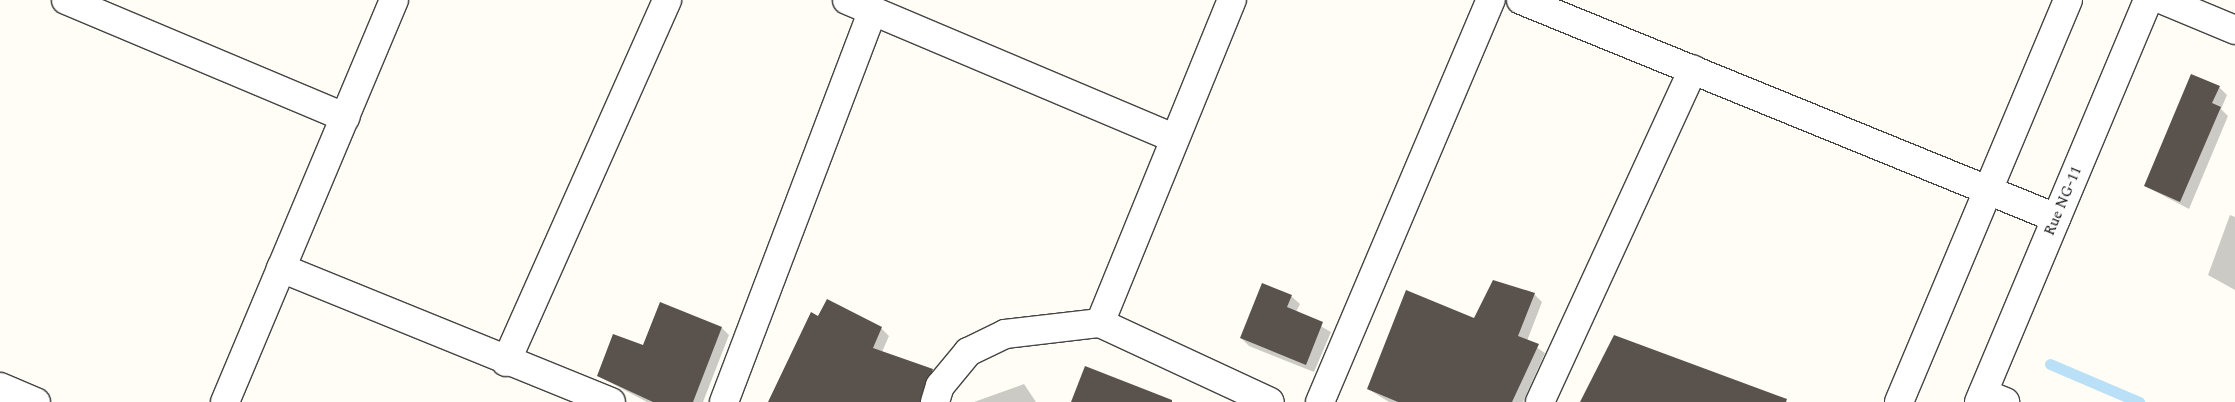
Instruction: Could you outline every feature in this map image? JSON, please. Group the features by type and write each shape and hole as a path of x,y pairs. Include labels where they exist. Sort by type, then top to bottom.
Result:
{"street":[{"path":"66,0 345,117"},
{"path":"225,402 394,0"},
{"path":"506,362 667,0"},
{"path":"847,0 1174,138"},
{"path":"1100,323 1232,0"},
{"path":"1320,402 1491,0"},
{"path":"1520,0 2056,218"},
{"path":"1900,402 2068,0"},
{"name":"Rue NG-11","path":"1989,399 2056,218 2148,0"},
{"path":"2163,0 2235,30"},
{"path":"724,402 873,10"},
{"path":"1540,402 1693,70"},
{"path":"281,268 506,362 611,402"},
{"path":"935,402 940,386 968,352 1005,334 1100,323 1270,402"},
{"path":"0,387 36,402"}],"building":[{"path":"2191,74 2220,86 2212,103 2221,107 2180,202 2144,186"},
{"path":"1493,280 1535,293 1518,336 1539,344 1512,402 1398,402 1367,389 1406,290 1474,318"},
{"path":"1262,283 1292,295 1287,307 1323,322 1306,365 1240,338"},
{"path":"827,299 882,327 873,348 933,369 920,402 768,402 811,312 818,316"},
{"path":"660,302 722,327 693,402 653,402 597,376 613,334 643,345"},
{"path":"1614,335 1787,399 1786,402 1580,402"},
{"path":"1085,366 1172,400 1172,402 1071,402"}],"waterway":[{"path":"2050,364 2139,402"}]}
